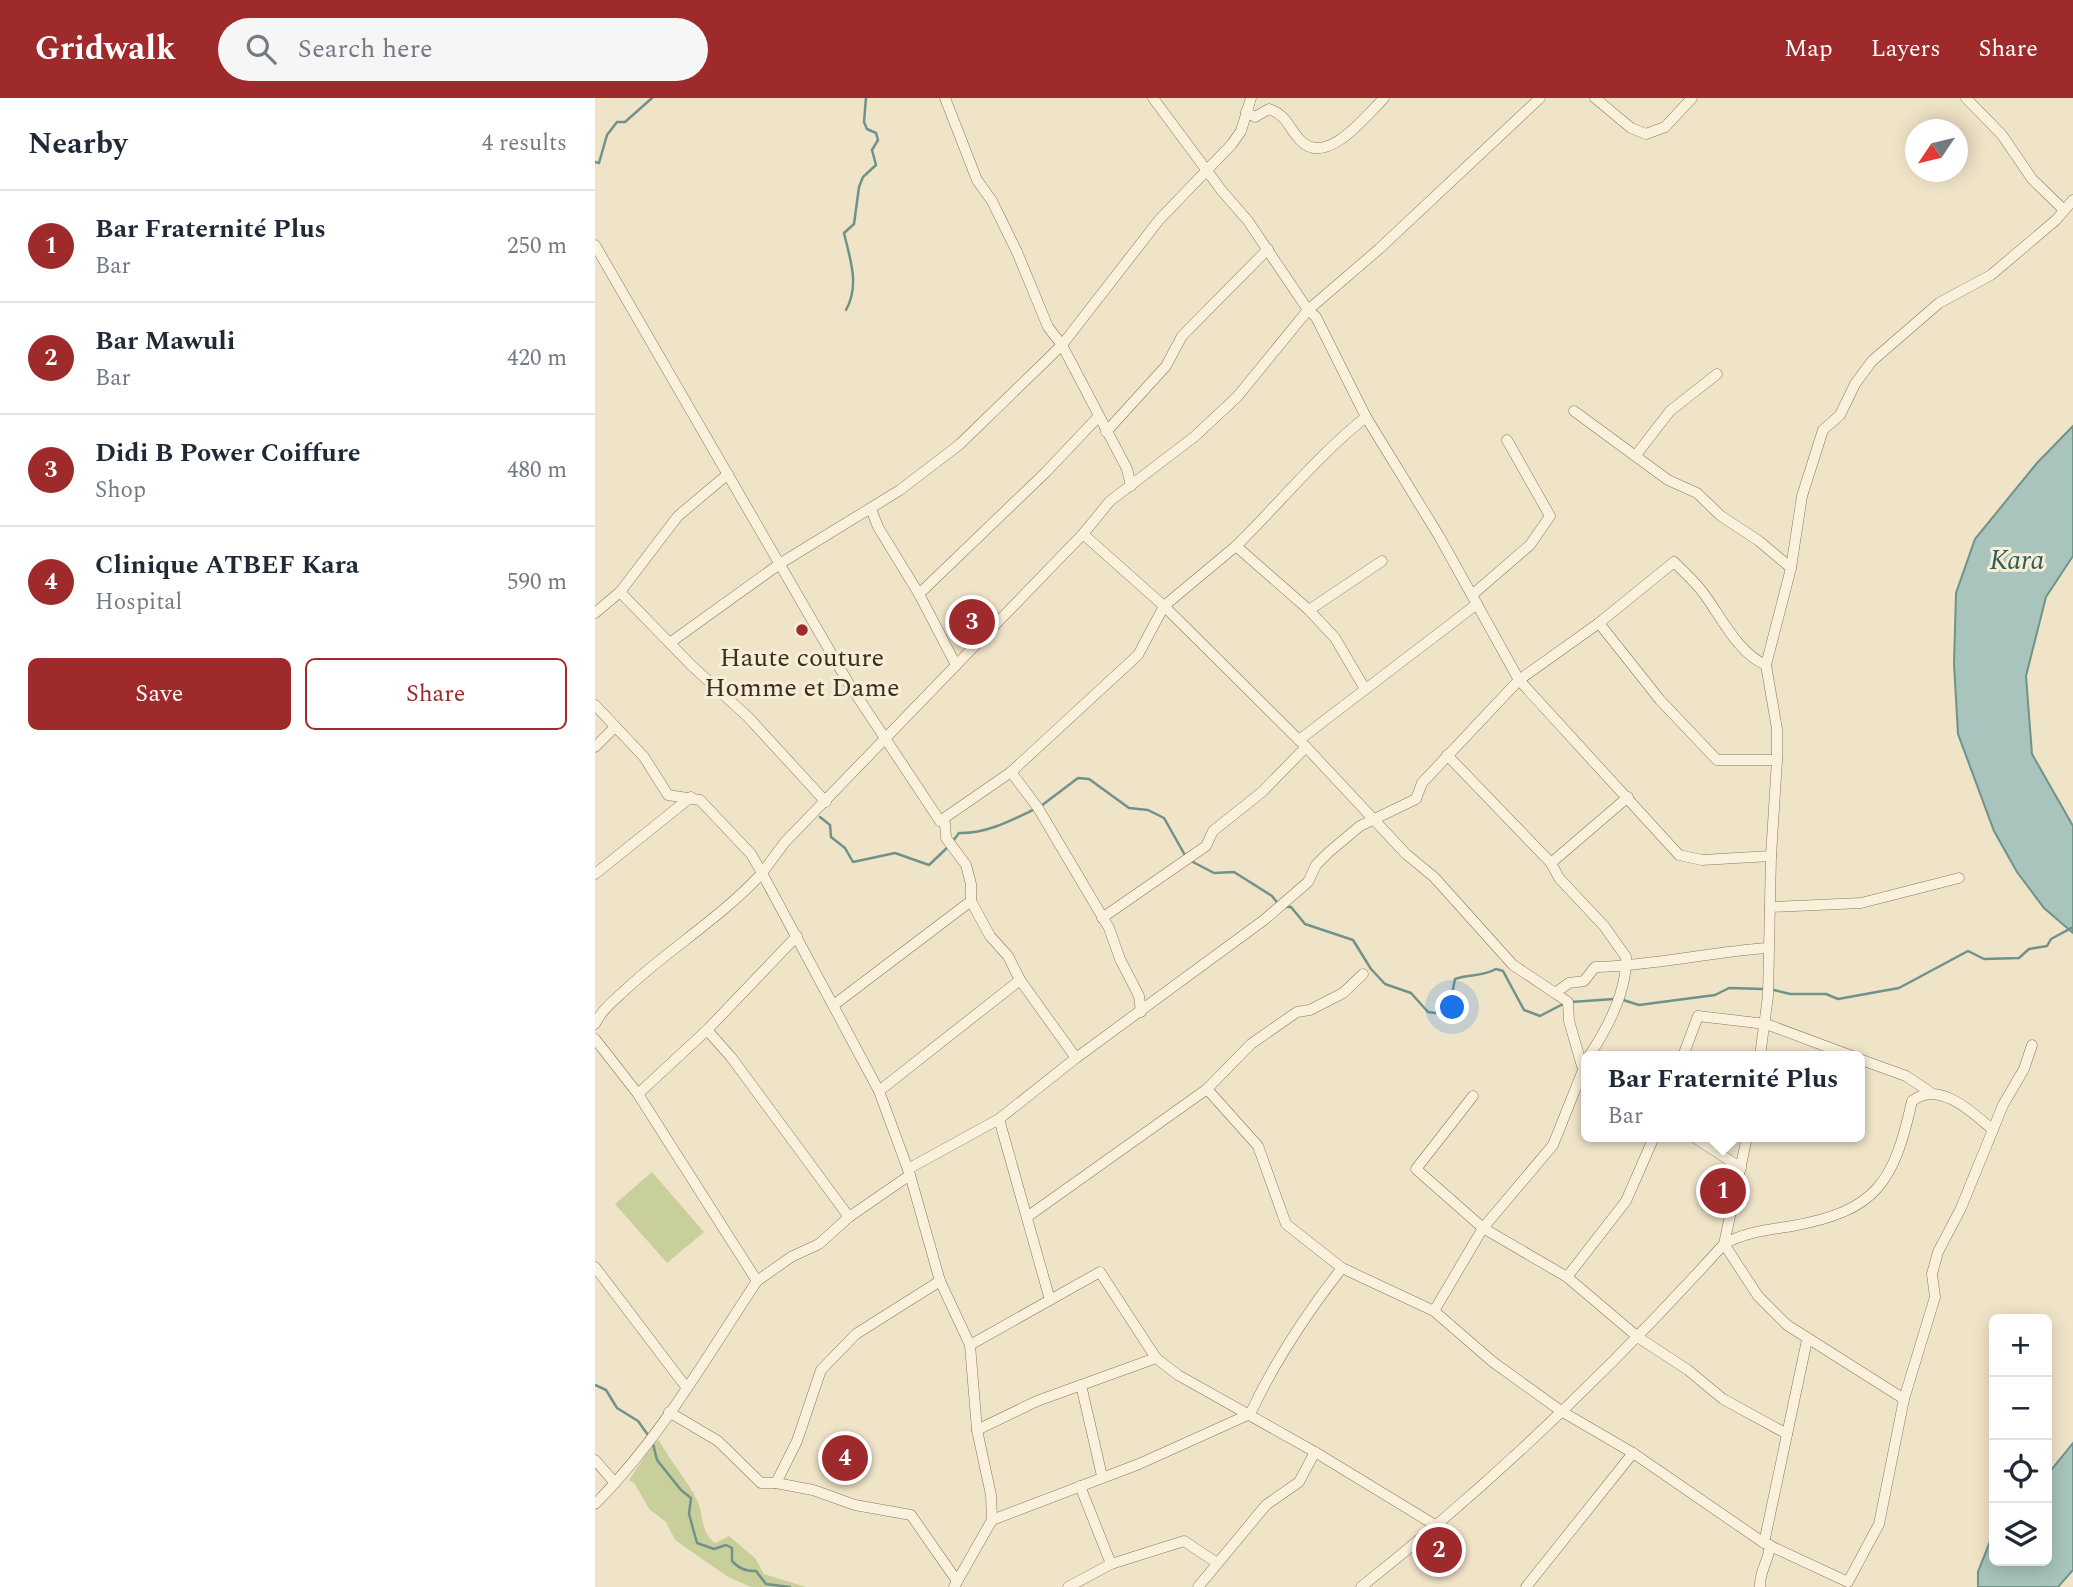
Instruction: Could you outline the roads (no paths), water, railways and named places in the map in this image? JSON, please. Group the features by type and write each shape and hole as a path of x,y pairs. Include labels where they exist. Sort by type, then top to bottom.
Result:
{"street":[{"path":"944,98 977,180 992,201 1017,252 1048,327 1062,345 1127,469 1131,486"},
{"path":"1153,98 1268,249 1326,334 1366,417 1519,680 1679,855 1716,860 1771,856"},
{"path":"671,642 781,563 871,509 960,444 1062,345 1159,220 1232,144 1241,131 1251,98"},
{"path":"1247,112 1255,117 1269,110 1280,113 1304,144 1312,149 1319,149 1342,138 1384,98"},
{"path":"595,1024 601,1012 642,974 739,898 785,842 1083,534 1110,501 1194,437 1237,397 1308,310 1380,249 1541,98"},
{"path":"1595,98 1631,128 1646,134 1665,127 1692,98"},
{"path":"1966,98 2002,135 2032,179 2063,209"},
{"path":"1761,1051 1768,996 1767,948 1777,760 1777,729 1766,665 1791,568 1801,495 1823,430 1846,407 1863,372 1939,303 1991,275 2056,220 2073,200"},
{"path":"595,245 849,684 940,821 945,823 946,838 966,865 971,901 990,936 1008,956 1020,980 1076,1058"},
{"path":"1106,432 1166,366 1182,336 1268,249"},
{"path":"1636,455 1670,411 1717,374"},
{"path":"1574,411 1668,480 1697,493 1721,516 1759,541 1791,568"},
{"path":"919,594 1046,472 1098,417"},
{"path":"940,821 1011,772 1138,655 1164,606 1236,546 1290,493 1331,445 1366,417"},
{"path":"1102,918 1206,846 1213,831 1262,792 1302,744 1474,599 1530,545 1550,516 1507,440"},
{"path":"595,613 620,593 678,516 728,474"},
{"path":"871,509 878,527 919,594 955,665"},
{"path":"1083,534 1164,606 1302,744 1374,817 1406,854 1434,877 1513,965 1568,1002 1569,1021 1582,1051"},
{"path":"1236,546 1309,610 1335,638 1365,690"},
{"path":"1309,610 1382,561"},
{"path":"595,1504 615,1483 669,1412 758,1281 791,1257 819,1244 849,1217 909,1172 999,1119 1076,1058 1264,920 1308,882 1316,865 1329,852 1374,817 1416,799 1422,783 1519,680 1599,623 1674,562 1701,590 1719,621 1747,653 1766,665"},
{"path":"620,593 692,666 748,717 826,802"},
{"path":"1599,623 1660,700 1717,760 1777,760"},
{"path":"595,705 644,757 668,795 700,800 728,827 751,855 835,1004 879,1091 909,1172 940,1281 970,1345 977,1430 991,1494 992,1520 956,1584 911,1515 776,1483 761,1483 717,1441 669,1412"},
{"path":"595,747 615,727"},
{"path":"1447,755 1551,863 1559,878 1604,926 1626,957 1626,966 1603,1035 1593,1051"},
{"path":"1011,772 1038,808 1102,918 1139,996 1141,1012"},
{"path":"595,874 691,797"},
{"path":"1551,863 1628,797"},
{"path":"1770,907 1861,903 1959,878"},
{"path":"835,1004 971,901"},
{"path":"638,1094 707,1030 797,936"},
{"path":"1555,993 1569,984 1584,981 1595,967 1626,966 1709,952 1767,948"},
{"path":"1027,1217 1207,1089 1251,1044 1297,1012 1310,1010 1343,993 1363,974"},
{"path":"879,1091 1020,980"},
{"path":"1685,1051 1698,1017 1766,1024 1839,1051"},
{"path":"707,1030 731,1057 849,1217"},
{"path":"595,1039 638,1094 758,1281"},
{"path":"1207,1089 1258,1146 1286,1224 1342,1268 1434,1311 1493,1362 1561,1411 1633,1453 1767,1544 1850,1585 1879,1524 1904,1399 1935,1297 1933,1274 1938,1252 1961,1208 1993,1130 2024,1069 2032,1045"},
{"path":"1865,1061 1906,1076 1930,1092 1971,1111 1993,1130"},
{"path":"1434,1311 1483,1228 1553,1145 1581,1077"},
{"path":"1367,1585 1639,1338 1724,1244 1741,1234 1796,1225 1857,1206 1879,1189 1888,1177 1912,1101 1930,1092"},
{"path":"1473,1096 1416,1169 1483,1228 1567,1277 1639,1338 1688,1370 1723,1399 1787,1434"},
{"path":"999,1119 1051,1300"},
{"path":"1567,1277 1626,1201 1652,1142"},
{"path":"1702,1142 1741,1168"},
{"path":"1746,1142 1724,1244 1758,1296 1807,1340 1904,1399"},
{"path":"595,1267 686,1387"},
{"path":"992,1520 1139,1464 1250,1414 1273,1365 1311,1307 1342,1268"},
{"path":"970,1345 1100,1272 1156,1359 1178,1375 1250,1414 1435,1525"},
{"path":"776,1483 797,1441 821,1370 856,1334 940,1281"},
{"path":"1760,1587 1759,1574 1769,1557 1767,1544 1807,1340"},
{"path":"977,1430 1037,1401 1156,1359"},
{"path":"1081,1385 1102,1476"},
{"path":"1198,1587 1266,1505 1299,1482 1315,1452"},
{"path":"1526,1587 1633,1453"},
{"path":"595,1460 615,1483"},
{"path":"1080,1486 1111,1564"},
{"path":"1069,1587 1111,1564 1184,1541 1217,1563"}],"water":[{"name":"Kara","path":"2073,426 2073,556 2046,597 2026,676 2032,754 2073,826 2073,933 2044,908 2017,872 1994,831 1958,734 1954,664 1956,593 1975,539 2037,463"},
{"path":"2073,1443 2073,1570 2058,1587 1978,1587 1978,1572 1989,1544 1989,1566 2052,1566 2052,1469"}],"waterway":[{"path":"595,162 599,163 607,135 617,122 625,122 652,98"},
{"path":"846,310 853,282 844,233 854,224 863,177 876,165 872,150 878,140 876,133 867,129 864,122 866,98"},
{"path":"1041,806 1078,778 1089,779 1129,808 1148,810 1164,818 1186,857"},
{"path":"953,841 959,833 989,829 1035,809"},
{"path":"820,817 830,825 831,837 845,848 853,862 895,853 929,865 949,846"},
{"path":"1191,861 1214,873 1234,872 1272,896 1279,905"},
{"path":"1285,907 1291,907 1305,924 1353,940 1371,969 1385,984 1411,993 1428,1012 1443,1014 1450,1004 1455,979 1496,969 1503,971 1524,1010 1540,1016 1565,1003"},
{"path":"1770,989 1790,994 1826,994 1838,999 1899,988 1968,951 1984,959 2019,958 2029,949 2047,946 2051,939 2073,927"},
{"path":"1620,999 1639,1005 1715,995 1729,988 1764,989"},
{"path":"1571,1002 1614,999"},
{"path":"595,1385 606,1390 617,1408 638,1421 648,1435"},
{"path":"652,1440 657,1460 681,1490 691,1498 689,1514 697,1543 714,1549 726,1545 732,1548 732,1561 740,1568 756,1571 766,1584 790,1587"}],"place":[{"name":"Didi B Power Coiffure","path":"972,622"},
{"name":"Haute couture Homme et Dame","path":"802,630"},
{"name":"Bar Fraternité Plus","path":"1723,1191"},
{"name":"Clinique ATBEF Kara","path":"845,1458"},
{"name":"Bar Mawuli","path":"1439,1550"}]}
